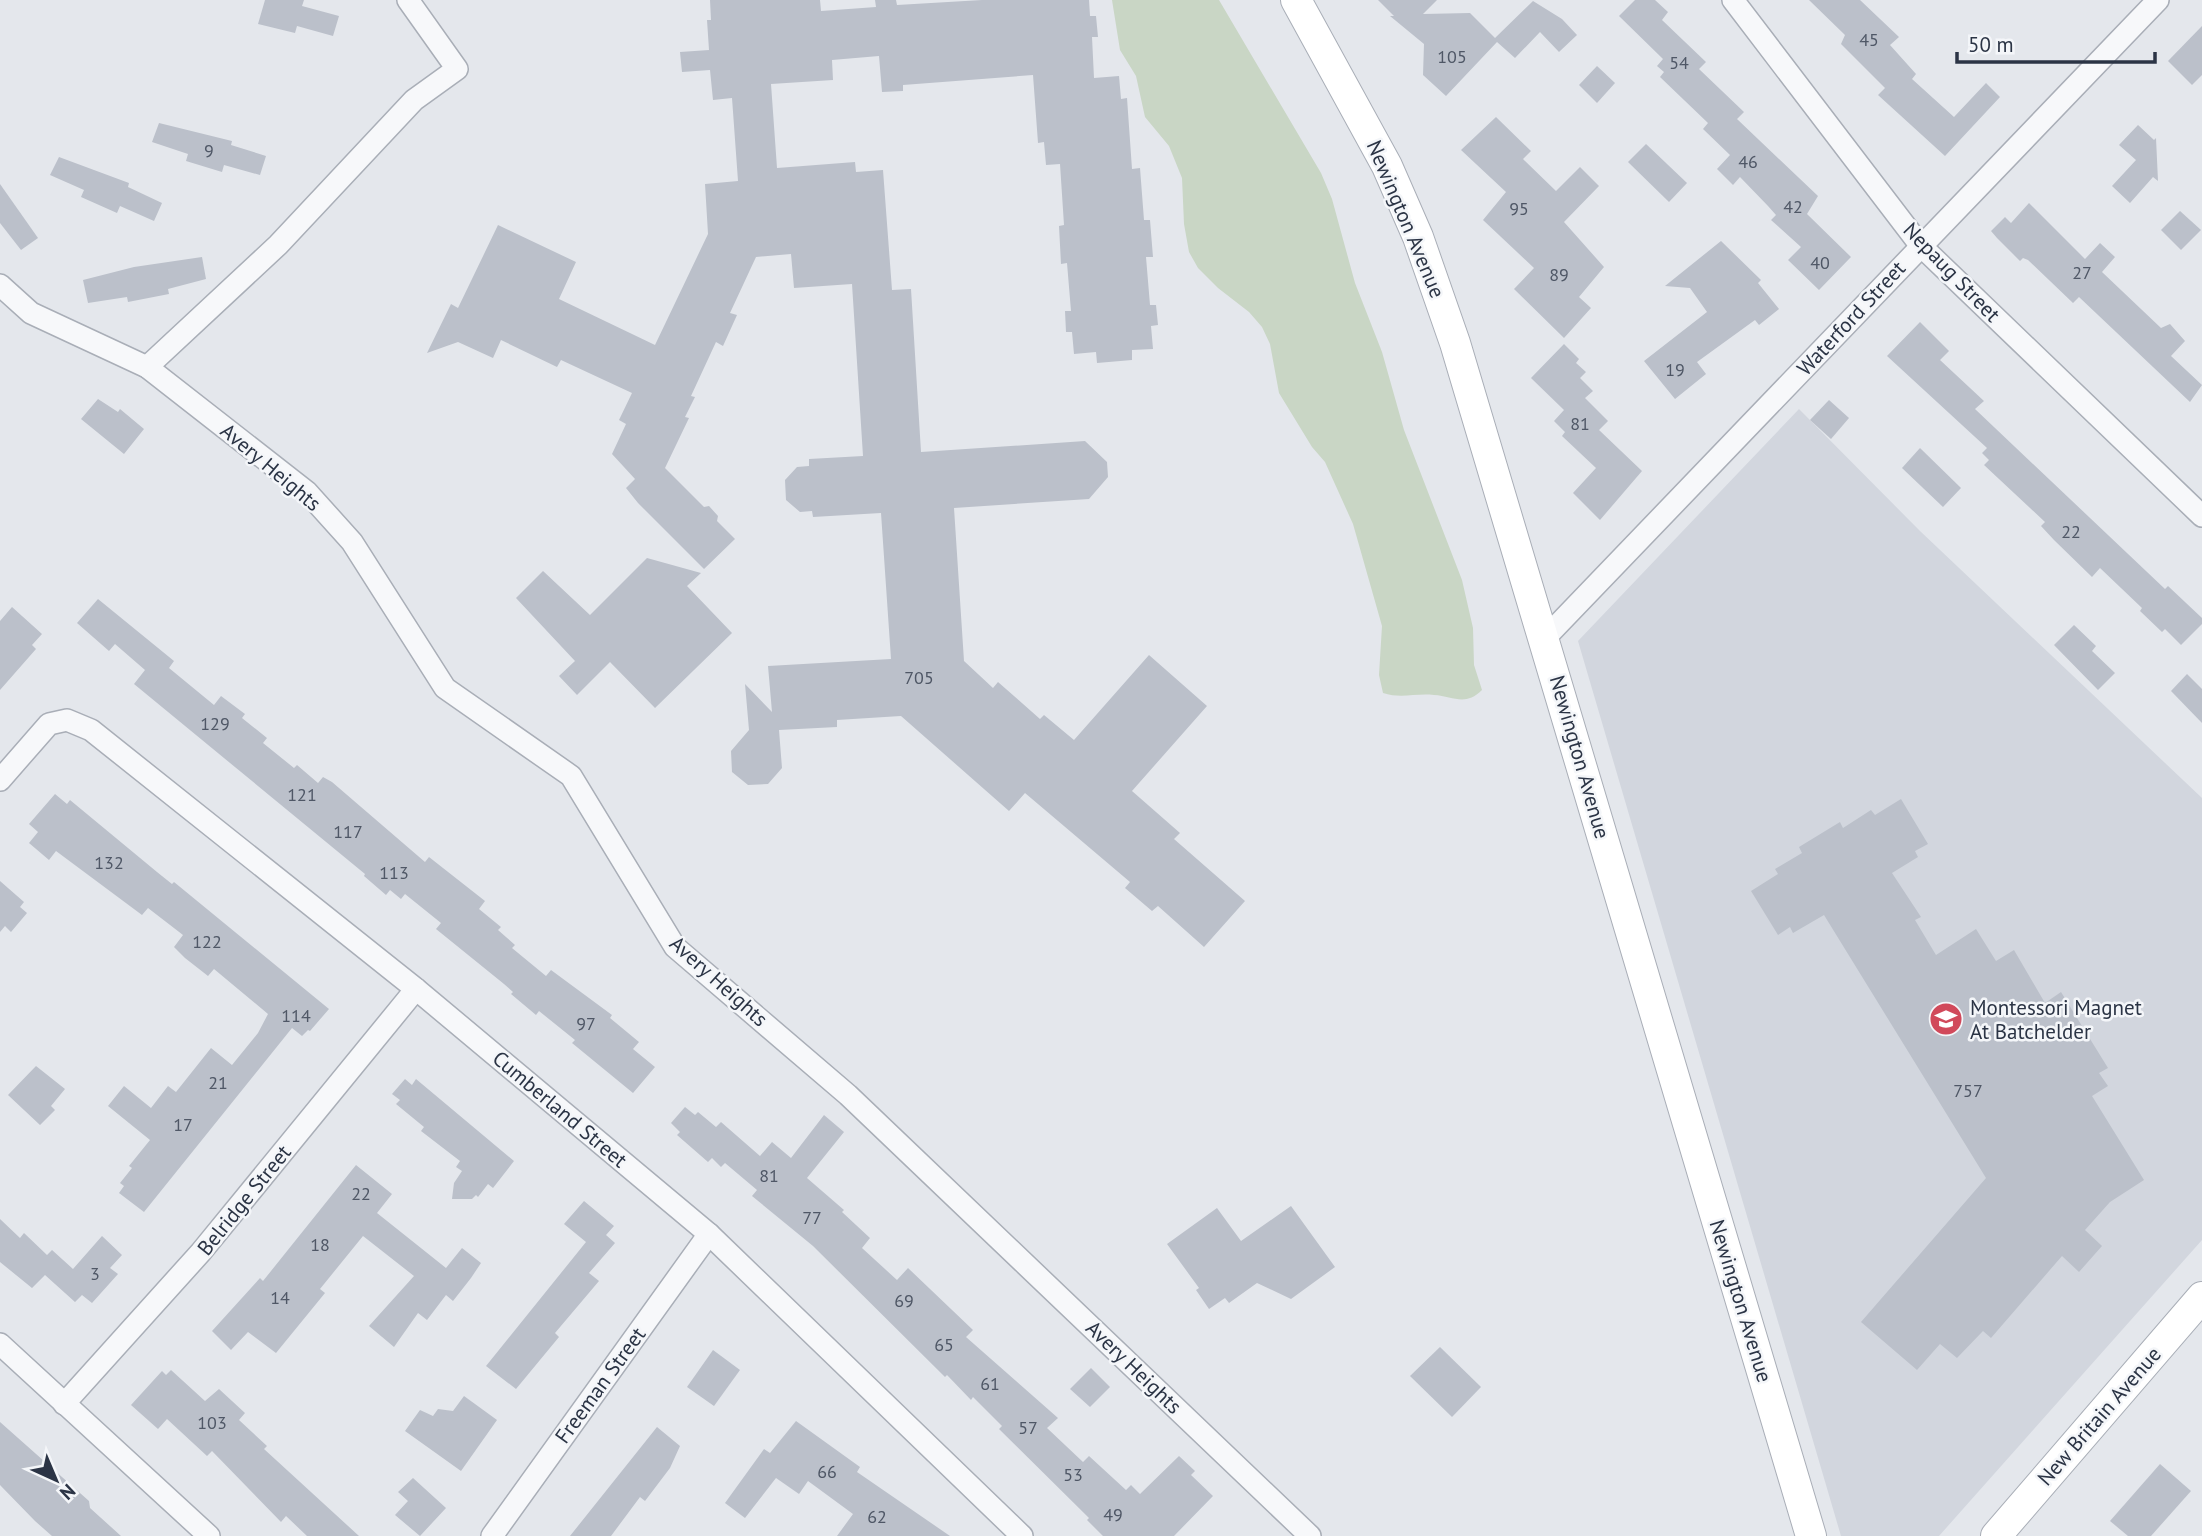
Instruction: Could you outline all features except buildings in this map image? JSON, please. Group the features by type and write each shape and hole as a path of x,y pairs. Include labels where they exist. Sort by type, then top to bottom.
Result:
{"main road":[{"name":"Newington Avenue","path":"1296,0 1387,166 1418,237 1455,343 1546,637 1811,1536"},
{"name":"New Britain Avenue","path":"2002,1535 2202,1297"}],"street":[{"path":"147,367 278,245 414,100 457,69 408,0"},
{"name":"Nepaug Street","path":"1733,0 1920,245 2202,516"},
{"name":"Waterford Street","path":"1546,637 2158,0"},
{"name":"Avery Heights","path":"0,285 30,313 147,367 307,492 352,542 445,688 571,776 675,947 848,1095 1310,1536"},
{"name":"Cumberland Street","path":"0,780 49,724 67,720 91,730 416,989 709,1234 1018,1535"},
{"name":"Belridge Street","path":"64,1404 201,1252 416,989"},
{"name":"Freeman Street","path":"492,1536 709,1234"},
{"path":"0,1344 209,1536"}],"shaded area":[{"name":"Montessori Magnet At Batchelder","path":"1799,409 1920,531 2202,798 2202,1240 1939,1536 1841,1536 1578,641"}],"green space":[{"path":"1112,0 1219,0 1321,173 1332,199 1355,283 1382,352 1404,430 1462,580 1473,628 1474,665 1482,690 1476,695 1459,699 1383,693 1379,675 1382,626 1353,524 1325,462 1312,447 1279,393 1270,344 1262,327 1249,312 1198,268 1189,252 1184,224 1182,178 1169,146 1145,117 1136,76 1120,50"}],"place":[{"name":"Montessori Magnet At Batchelder","path":"1946,1019"}]}
